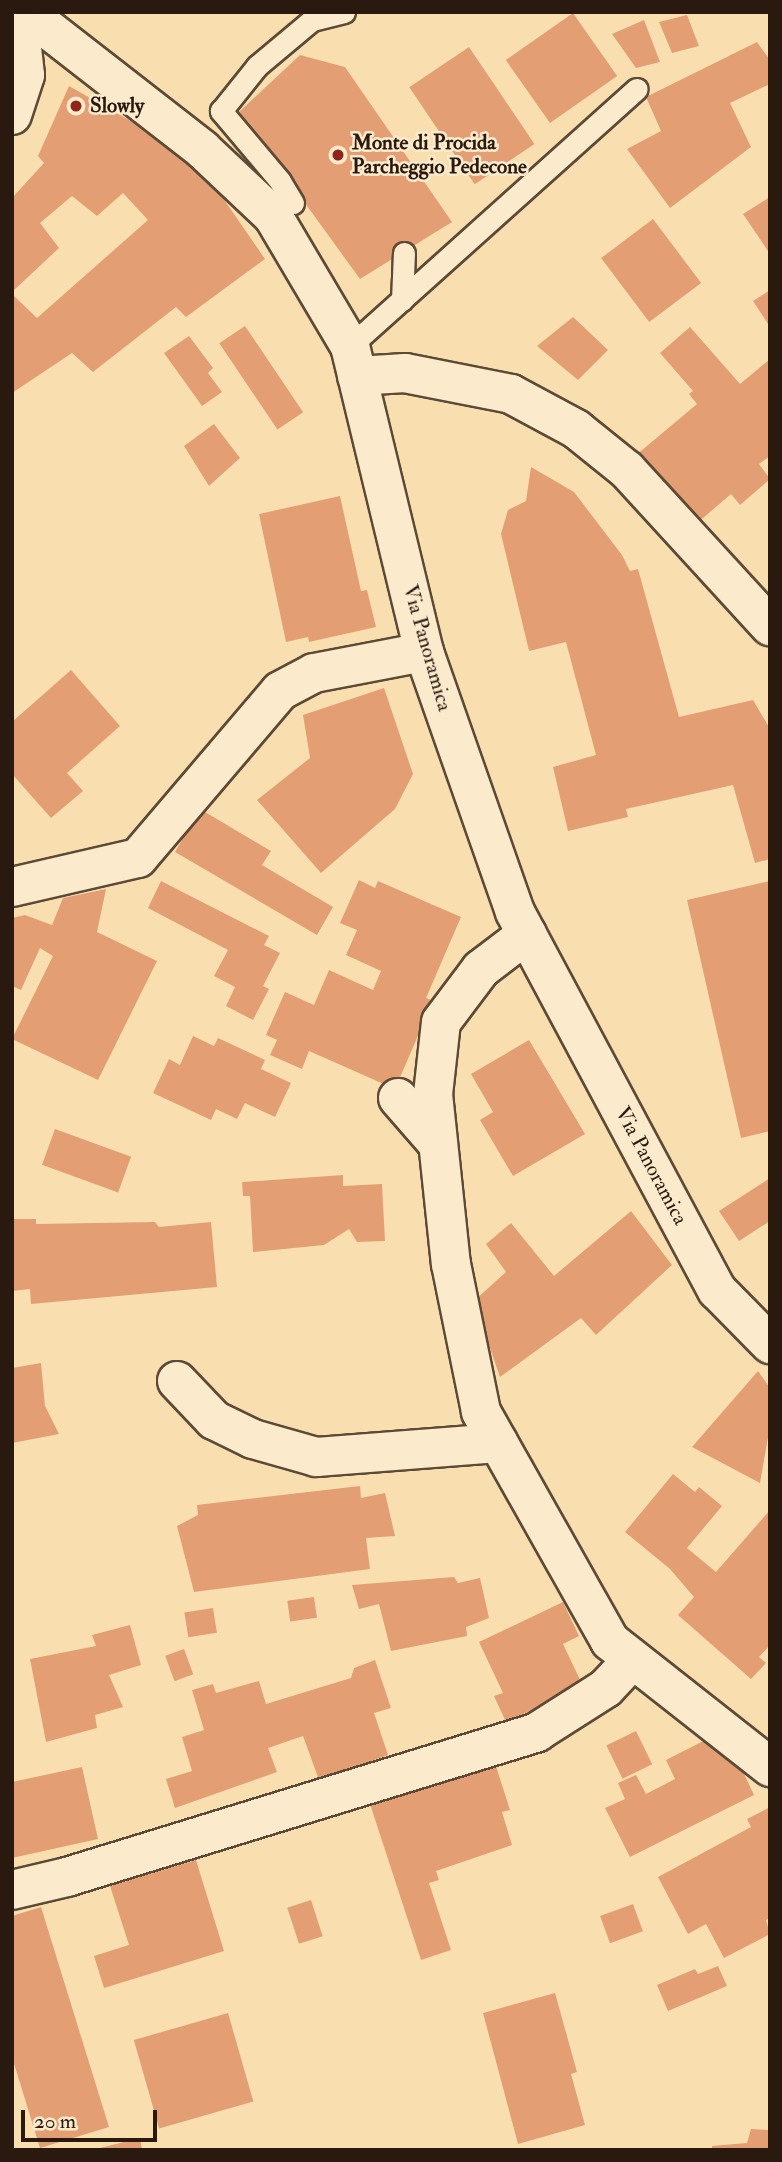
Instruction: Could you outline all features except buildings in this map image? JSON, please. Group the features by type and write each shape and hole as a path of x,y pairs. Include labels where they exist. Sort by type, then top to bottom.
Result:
{"street":[{"path":"12,115 25,75 18,12"},
{"name":"Via Panoramica","path":"26,12 203,150 289,206 353,361 424,652 515,912 717,1290 770,1344"},
{"path":"353,361 511,394 576,429 627,470 770,625"},
{"path":"12,887 138,858 281,691 314,673 424,652"},
{"path":"481,968 498,919 501,873"},
{"path":"527,934 481,968 441,1022 433,1094 451,1264 481,1412 610,1641 770,1767"},
{"path":"398,1098 438,1144"},
{"path":"177,1381 214,1420 253,1438 316,1457 498,1443"},
{"path":"12,1890 66,1877 537,1732 606,1688 632,1660"}],"lane":[{"path":"289,206 280,181 221,111 257,66 312,20 344,12"},
{"path":"353,361 401,300 636,89"},
{"path":"401,300 404,253"}],"place":[{"name":"Slowly","path":"76,106"},
{"name":"Monte di Procida Parcheggio Pedecone","path":"338,155"}]}
